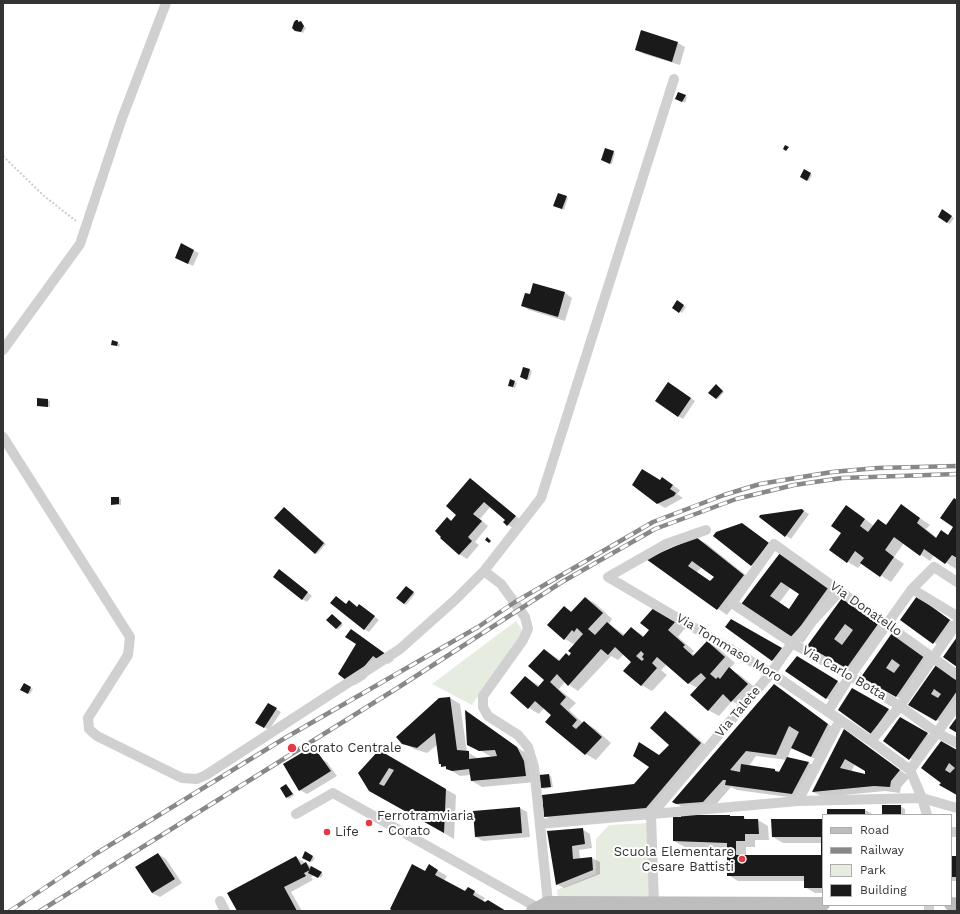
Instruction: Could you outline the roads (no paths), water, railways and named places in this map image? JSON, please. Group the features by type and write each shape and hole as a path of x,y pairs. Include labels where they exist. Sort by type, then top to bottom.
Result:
{"main road":[{"path":"543,908 654,904 822,904"}],"street":[{"path":"3,350 80,244 121,121 166,3"},
{"path":"3,437 130,637 128,655 88,718 90,729 97,736 182,778 197,779 206,775 400,649 455,600 484,571 541,498 580,380 674,79"},
{"name":"Via Tommaso Moro","path":"706,530 666,544 608,577 771,673 871,741 910,770"},
{"name":"Via Donatello","path":"732,603 774,544 888,624 957,675"},
{"path":"828,711 850,676 912,589 934,567 957,582"},
{"path":"484,571 501,584 515,602 525,617 528,629 523,640 483,696 483,707 488,716 518,735 528,747 534,767 540,824 543,908"},
{"path":"912,589 957,616"},
{"name":"Via Talete","path":"651,815 771,673 792,643 840,591"},
{"name":"Via Carlo Botta","path":"732,603 792,643 900,706 937,733 957,743"},
{"path":"871,741 900,706 932,656 957,623"},
{"path":"927,814 922,798 910,770 957,705"},
{"path":"798,801 840,720"},
{"path":"296,814 333,793 543,908"},
{"path":"540,824 798,801 922,798 957,808"},
{"path":"651,815 654,904"},
{"path":"220,901 226,911"}],"railway":[{"path":"10,911 97,853 285,738 478,627 515,602 653,522 724,495 760,484 832,472 878,468 957,466"},
{"path":"40,911 399,687 562,582 655,529 736,499 794,485 842,478 957,474"}],"place":[{"name":"Corato Centrale","path":"292,748"},
{"name":"Ferrotramviaria - Corato","path":"369,823"},
{"name":"Life","path":"327,832"},
{"name":"Scuola Elementare Cesare Battisti","path":"742,859"}]}
